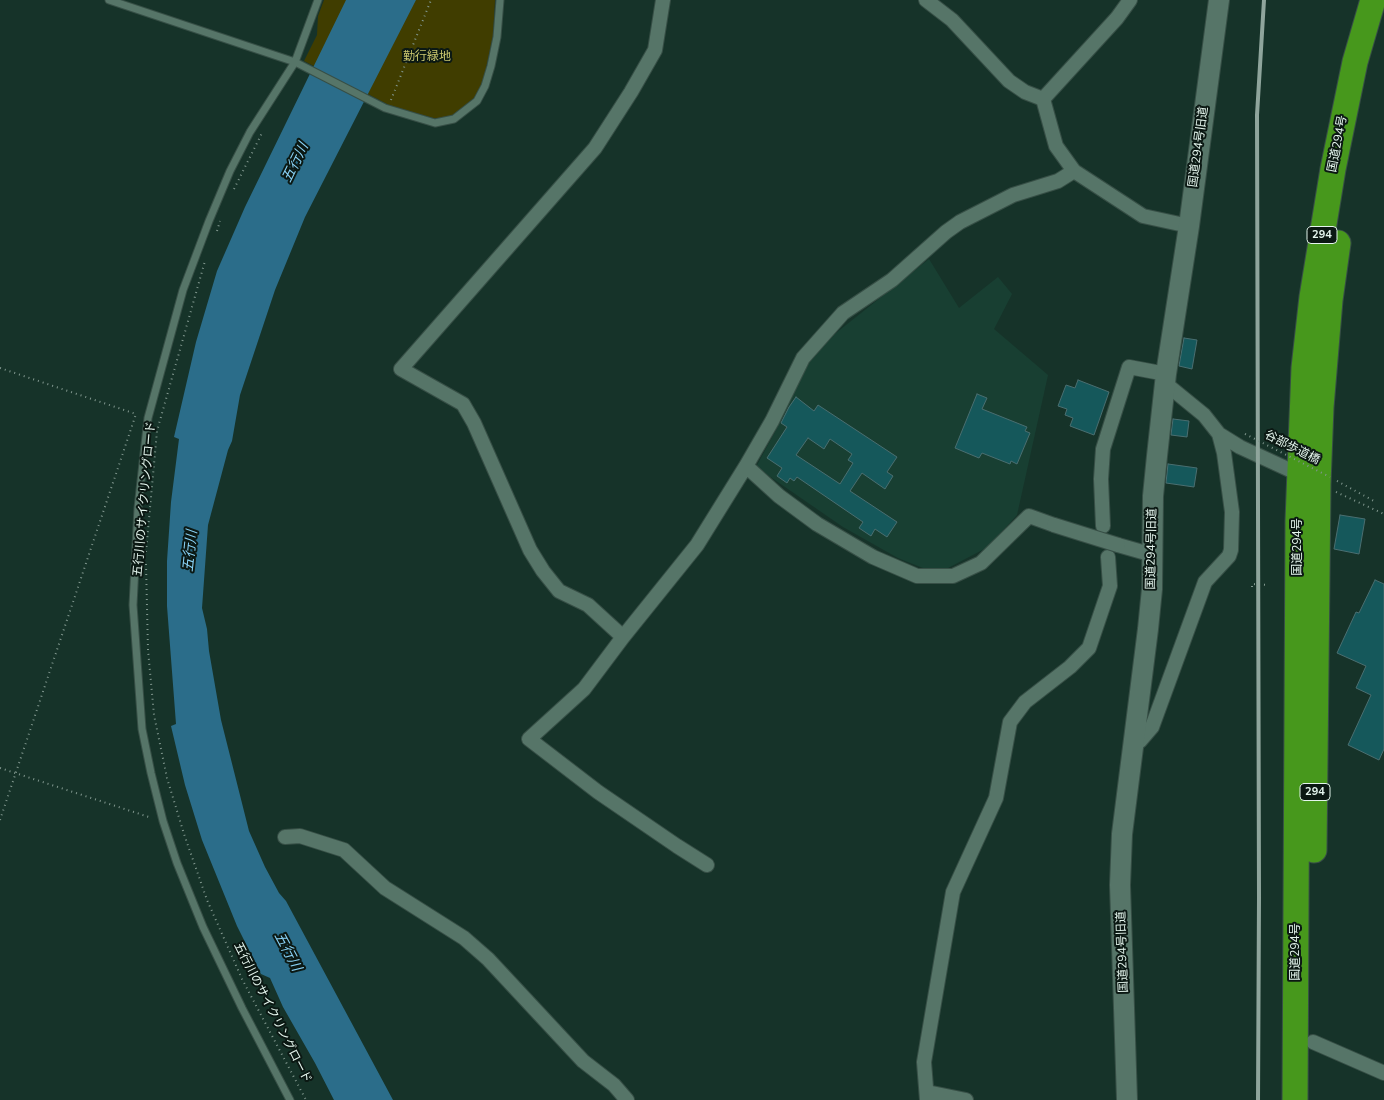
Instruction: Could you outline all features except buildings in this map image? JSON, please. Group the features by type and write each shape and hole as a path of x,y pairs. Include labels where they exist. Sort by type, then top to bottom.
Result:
{"highway":[{"name":"国道294号","path":"1312,1100 1316,478 1304,368 1312,297 1333,169 1356,62 1373,0"},
{"name":"国道294号","path":"1295,1100 1316,478 1324,368 1330,300 1339,235 1360,119 1384,18"}],"street":[{"path":"623,636 588,605 559,591 542,571 530,550 474,423 463,404 400,369 595,148 655,50 663,0"},
{"path":"926,0 952,20 1009,81 1025,92 1043,99"},
{"path":"1043,99 1117,18 1130,0"},
{"name":"国道294号旧道","path":"1127,1100 1120,885 1122,834 1148,629 1153,496 1166,379 1189,226 1219,0"},
{"path":"1043,99 1056,146 1074,171 1143,216 1189,226"},
{"path":"707,865 598,792 529,739 584,689 623,636 696,545 772,421 803,358 843,313 892,280 960,222 1013,194 1058,181 1074,171"},
{"path":"1103,526 1101,479 1103,449 1129,367 1166,379 1204,415 1219,434 1240,447 1316,478"},
{"path":"1133,744 1140,741 1152,727 1205,582 1229,556 1231,550 1232,512 1219,434"},
{"path":"746,466 779,496 817,524 873,557 917,576 953,576 981,563 1029,516 1152,556"},
{"path":"966,1100 927,1096 924,1062 953,892 996,798 1010,722 1025,702 1070,667 1089,648 1110,586 1108,556"},
{"path":"285,837 300,836 344,850 384,888 464,938 488,959 583,1060 614,1085 627,1100"},
{"path":"1313,1042 1384,1073"}],"lane":[{"path":"109,0 298,63 384,107 435,123 454,119 476,101 485,86 497,37 500,0"},
{"path":"290,1100 242,1008 203,927 177,863 163,821 142,729 133,605 138,508 148,418 184,290 209,221 230,171 250,132 298,63 318,0"}],"path":[{"path":"384,107 430,0"},
{"path":"230,196 263,131"},
{"path":"216,231 223,214"},
{"name":"五行川のサイクリングロード","path":"206,257 157,431 146,560 148,650 154,715 167,778 207,900 242,979 306,1100"},
{"path":"0,368 148,418"},
{"path":"0,820 136,414"},
{"name":"谷部歩道橋","path":"1245,434 1316,478"},
{"path":"1316,478 1374,501"},
{"path":"1316,478 1384,514"},
{"path":"1252,588 1252,584 1269,585"},
{"path":"0,768 163,821"}],"shaded area":[{"path":"929,259 959,308 998,277 1012,294 994,329 1048,375 1017,515 988,547 948,568 923,568 898,558 843,527 756,467 776,430 790,396 812,358 836,333"}],"green space":[{"name":"勤行緑地","path":"324,0 495,0 493,36 483,82 474,98 449,118 433,118 389,105 304,61 317,35 318,16"}],"water":[{"name":"五行川","path":"346,0 416,0 305,217 275,290 240,395 232,441 208,525 202,608 221,720 249,831 265,867 279,893 286,901 393,1100 334,1100 283,1007 270,978 261,974 237,926 202,840 185,785 171,726 176,724 167,606 167,561 171,502 179,439 174,437 196,342 217,271 245,207"}],"railway":[{"path":"1258,1100 1257,115 1264,0"}]}
